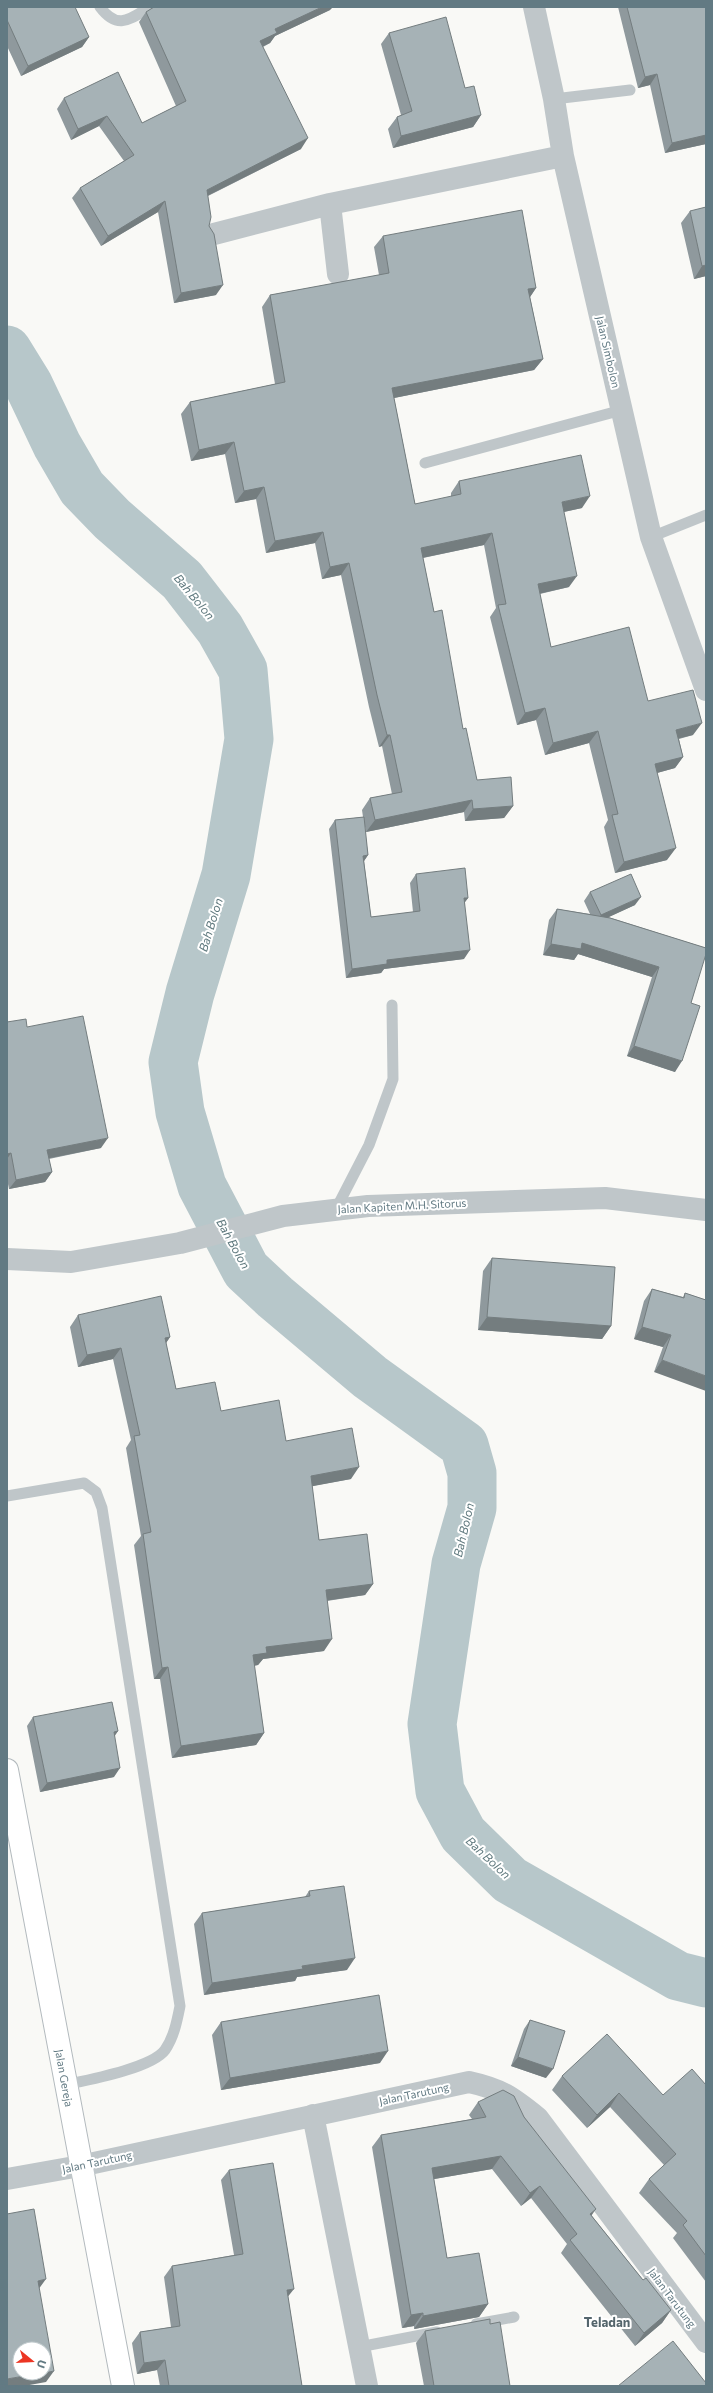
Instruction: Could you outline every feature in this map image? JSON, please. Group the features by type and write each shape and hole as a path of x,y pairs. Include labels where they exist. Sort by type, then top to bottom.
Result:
{"main road":[{"name":"Jalan Gereja","path":"7,1770 80,2166 123,2386"}],"street":[{"name":"Jalan Simbolon","path":"534,7 554,99 563,156 652,538 706,690"},
{"path":"214,234 330,204 563,156"},
{"path":"330,204 338,274"},
{"name":"Jalan Kapiten M.H. Sitorus","path":"7,1259 71,1262 180,1243 283,1216 368,1206 605,1198 706,1210"},
{"name":"Jalan Tarutung","path":"7,2179 80,2166 469,2082 501,2090 538,2118 706,2342"},
{"path":"313,2115 367,2386"}],"lane":[{"path":"100,7 106,15 120,22 127,21 150,7"},
{"path":"554,99 630,90"},
{"path":"425,462 622,410"},
{"path":"652,538 706,515"},
{"path":"336,1209 369,1145 393,1079 392,1005"},
{"path":"7,1496 84,1484 96,1492 102,1508 180,2006 176,2025 165,2051 135,2068 65,2085"},
{"path":"468,2326 514,2317"},
{"path":"359,2347 444,2330"}],"building":[{"path":"7,7 75,7 89,37 28,66 7,20"},
{"path":"154,7 322,7 275,29 277,33 260,41 308,138 207,190 211,217 209,226 214,234 223,285 181,293 165,201 108,236 80,188 134,155 107,116 78,129 64,98 118,72 142,123 186,101 146,12"},
{"path":"627,7 706,7 706,135 672,143 657,74 645,77"},
{"path":"446,17 465,88 474,86 481,115 401,136 397,117 412,111 389,33"},
{"path":"706,207 706,265 702,266 690,211"},
{"path":"522,210 536,288 528,289 543,359 392,388 415,504 461,494 459,481 581,455 590,496 562,502 577,576 538,584 551,647 629,627 648,701 693,690 702,723 676,730 683,757 655,764 676,848 624,862 612,815 618,814 598,731 553,743 545,708 525,713 498,605 506,604 492,533 421,548 434,612 442,610 463,729 466,728 477,780 511,777 513,806 473,809 472,800 375,820 370,798 402,792 390,735 387,735 377,695 349,563 330,567 323,532 275,541 264,487 244,491 234,442 199,450 190,402 285,382 270,295 389,273 383,236"},
{"path":"364,817 368,855 363,856 371,917 420,911 416,874 465,868 468,898 464,898 470,950 387,960 387,964 352,969 335,820"},
{"path":"631,874 641,897 601,915 590,892"},
{"path":"557,909 610,918 706,948 706,954 691,1003 700,1006 682,1061 634,1046 659,967 582,943 581,949 551,944"},
{"path":"83,1016 108,1138 47,1150 52,1172 16,1180 11,1153 7,1154 7,1022 26,1019 27,1027"},
{"path":"492,1258 615,1267 611,1326 487,1317"},
{"path":"652,1289 684,1298 685,1293 706,1300 706,1376 662,1360 671,1335 642,1327"},
{"path":"161,1296 170,1337 165,1338 176,1389 215,1382 221,1411 279,1400 286,1441 352,1428 359,1467 311,1476 319,1540 367,1534 373,1584 326,1590 332,1639 266,1647 267,1653 253,1655 264,1733 181,1746 168,1667 162,1668 143,1534 151,1532 134,1436 140,1435 121,1348 87,1355 78,1315"},
{"path":"112,1702 118,1731 114,1732 120,1768 47,1783 33,1717"},
{"path":"344,1886 355,1958 302,1966 303,1969 212,1983 202,1913 310,1896 309,1891"},
{"path":"379,1995 388,2051 230,2078 221,2022"},
{"path":"530,2020 565,2031 553,2069 518,2057"},
{"path":"607,2034 663,2095 692,2069 706,2085 706,2256 683,2225 687,2221 649,2179 676,2154 619,2093 597,2115 562,2076"},
{"path":"503,2090 514,2096 524,2117 596,2209 590,2214 643,2280 646,2278 671,2310 644,2333 570,2240 577,2234 540,2186 530,2193 501,2156 432,2168 447,2258 479,2253 488,2304 423,2316 423,2313 411,2315 381,2135 486,2117 478,2102"},
{"path":"273,2163 294,2289 287,2290 302,2386 169,2386 165,2360 144,2363 140,2332 180,2326 172,2266 243,2254 229,2170"},
{"path":"34,2209 46,2279 38,2281 49,2341 12,2341 12,2378 7,2379 7,2214"},
{"path":"490,2319 490,2324 500,2322 510,2386 434,2386 425,2331"},
{"path":"673,2341 706,2383 706,2386 618,2386"},
{"path":"52,2360 54,2371 52,2371"}],"waterway":[{"name":"Bah Bolon","path":"7,350 28,384 57,445 82,488 112,519 182,580 220,629 243,670 249,739 226,875 190,993 173,1062 180,1112 202,1186 246,1270 275,1297 370,1377 464,1445 472,1473 472,1508 456,1564 432,1724 440,1791 463,1834 510,1880 678,1976 706,1983"}],"district":[{"name":"Teladan","path":"607,2322"}]}
